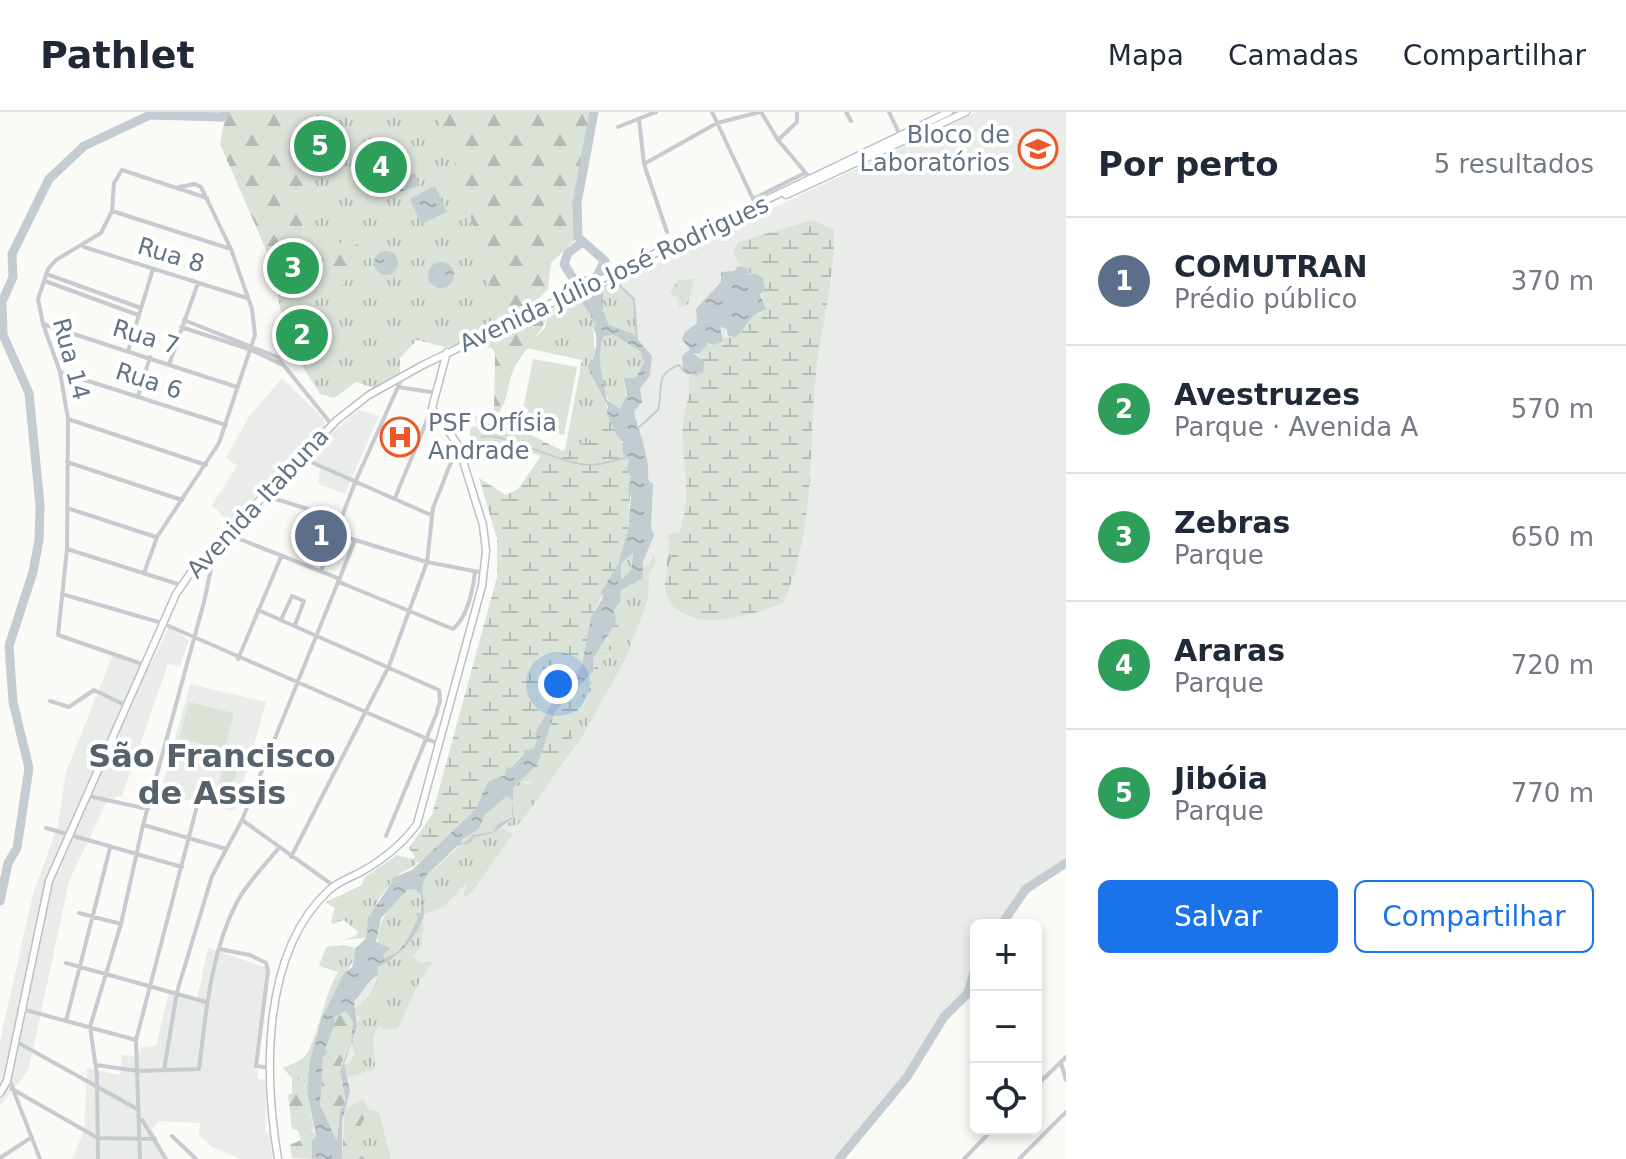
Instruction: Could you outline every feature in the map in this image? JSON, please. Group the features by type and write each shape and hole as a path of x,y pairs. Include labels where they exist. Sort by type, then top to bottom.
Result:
{"main road":[{"name":"Avenida Júlio José Rodrigues","path":"782,195 806,176 949,112"},
{"name":"Avenida Júlio José Rodrigues","path":"447,352 966,112"},
{"name":"Avenida Itabuna","path":"0,1093 15,1041 45,894 142,664 181,585 332,425 364,399 447,352"},
{"path":"278,1159 271,1068 276,985 306,919 334,886 391,852 410,833 422,813 484,573 485,536 458,445 432,408 447,352"}],"street":[{"path":"618,127 656,112"},
{"path":"644,164 717,123 761,112 806,176 753,199 717,123 712,112"},
{"path":"778,140 797,122 797,112"},
{"path":"846,112 851,121"},
{"path":"889,112 900,135"},
{"path":"639,119 644,164 667,232"},
{"name":"Rua 14","path":"142,664 58,635 67,549 68,419 60,372 43,324 38,299 56,260 101,233 112,211 111,190 122,170 207,198"},
{"path":"144,573 157,537 206,465 226,425 255,335 249,299 231,249 207,198 199,184 177,188"},
{"path":"112,211 231,249"},
{"name":"Rua 8","path":"82,246 249,299"},
{"path":"128,351 153,269"},
{"path":"49,275 141,308"},
{"path":"45,281 138,315"},
{"path":"170,362 198,283"},
{"path":"89,299 91,292"},
{"path":"184,320 274,355 332,425"},
{"name":"Rua 7","path":"43,324 170,362 237,387"},
{"path":"181,327 250,346"},
{"path":"138,396 150,357"},
{"name":"Rua 6","path":"60,372 226,425"},
{"path":"321,571 356,480 403,376"},
{"path":"398,387 437,393"},
{"path":"395,498 432,408"},
{"path":"68,419 206,465"},
{"path":"291,857 389,666 427,562 431,515 458,445"},
{"path":"300,457 431,515"},
{"path":"67,462 182,500"},
{"path":"263,495 340,519"},
{"path":"67,508 157,537"},
{"path":"227,534 321,571 410,614 453,629 460,621 475,571"},
{"path":"336,534 427,562 484,573"},
{"path":"164,1070 177,992 208,885 242,820 355,540"},
{"path":"67,549 181,585"},
{"path":"98,1159 98,1089 90,1027 121,924 143,825 211,574 209,553"},
{"path":"238,659 281,557"},
{"path":"62,594 162,623 363,714 441,745"},
{"path":"281,620 292,596 304,601 294,626"},
{"path":"258,610 389,666 435,687 440,693 426,739 386,836"},
{"path":"50,701 69,707 86,692 94,690 125,705"},
{"path":"85,795 148,809"},
{"path":"140,1159 136,1040 197,806"},
{"path":"242,820 278,849 334,886"},
{"path":"143,825 226,849"},
{"path":"46,828 182,867"},
{"path":"66,1021 110,848"},
{"path":"96,1065 138,1071 199,1069 207,1002 219,949 237,902 278,849"},
{"path":"79,913 121,924"},
{"path":"219,949 256,957 267,965 256,1066 271,1068"},
{"path":"66,963 207,1002"},
{"path":"22,1009 136,1040"},
{"path":"15,1041 140,1111"},
{"path":"1042,1080 1066,1057"},
{"path":"1061,1062 1066,1080"},
{"path":"7,1076 40,1159"},
{"path":"12,1089 98,1138 155,1139"},
{"path":"1019,1159 1066,1112"},
{"path":"140,1118 166,1159"},
{"path":"964,1159 987,1135"},
{"path":"172,1136 196,1159"},
{"path":"0,1158 32,1137"}],"shaded area":[{"path":"976,112 1066,112 1066,863 1026,889 1005,919 970,919 968,993 944,1017 907,1077 839,1159 319,1159 318,1117 326,1029 349,984 550,715 647,540 596,292"},
{"path":"282,378 323,418 329,435 359,410 379,416 345,494 318,484 320,469 296,453 230,523 212,505 237,466 226,457 250,415"},
{"name":"PSF Orfísia Andrade","path":"391,421 418,431 409,453 383,443"},
{"path":"169,627 189,640 180,666 168,664 122,796 108,799 69,881 29,1069 0,1106 0,1041 33,894 58,825 66,772 114,652 150,665"},
{"path":"190,684 266,702 235,811 160,794"},
{"path":"208,948 270,969 257,1064 258,1079 266,1080 265,1132 270,1133 272,1159 241,1159 212,1147 199,1135 200,1123 159,1121 152,1129 167,1159 72,1159 84,1131 87,1068 120,1075 122,1055 136,1056 142,1047 156,1046 169,992 197,999"}],"green space":[{"path":"226,112 338,112 307,151 309,183 300,252 271,261 220,144"},
{"path":"338,112 436,112 452,154 502,325 460,345 445,347 417,340 400,358 400,377 383,391 356,382 334,398 320,394 287,342 271,261 300,252 309,183 307,151"},
{"path":"436,112 594,112 577,203 578,237 551,263 548,289 522,315 502,325 452,154"},
{"path":"813,220 834,230 834,247 817,363 806,516 794,575 783,603 726,619 711,620 684,614 673,606 665,587 686,501 683,427 690,375 703,373 699,354 706,344 714,345 725,337 732,337 753,316 763,313 763,278 749,273 738,262 733,253 738,242"},
{"path":"347,236 369,255 339,288 318,268"},
{"path":"694,279 688,304 679,308 678,299 670,292 678,280"},
{"path":"616,282 634,299 637,343 609,327 599,316 601,289"},
{"path":"578,296 596,325 593,327 595,352 590,366 629,460 625,487 531,473 541,455 554,461 565,450 582,360 526,348 545,328 548,312"},
{"path":"548,312 545,320 513,371 502,407 495,416 477,425 475,417 494,410 495,354 492,348 474,345"},
{"path":"614,335 640,350 643,361 636,378 624,378 625,400 617,410 607,397 599,367 602,340 604,336"},
{"path":"533,359 577,367 564,435 520,426"},
{"path":"600,420 610,420 615,424 629,460 628,530 618,564 594,612 582,665 535,734 534,749 526,749 505,775 488,784 477,809 419,863 409,848 432,815 497,577 497,539 479,478 506,495 518,489 541,456 528,452 515,459 485,449 469,438 471,428 484,424 508,426 566,452 593,439"},
{"path":"686,520 676,569 666,570 670,542 667,534 683,533 681,521"},
{"path":"633,552 631,570 621,581 621,563"},
{"path":"653,554 656,562 649,574 648,599 626,658 583,735 524,818 517,825 507,826 513,815 498,824 496,830 501,828 513,834 471,893 463,897 467,882 444,907 424,914 422,882 426,876 462,845 461,840 479,829 484,816 508,796 513,800 513,788 519,782 528,784 543,773 567,746 588,697 586,690 592,691 591,682 600,675 601,655 608,651 617,652 620,647 613,635 621,608 617,604 621,590 642,579 642,567 651,563"},
{"path":"617,605 621,608 622,625 613,635 620,646 617,652 609,650 601,655 600,675 591,682 592,692 586,691 567,751 535,781 519,782 537,763 557,708 595,667 593,660 616,622 614,610"},
{"path":"189,702 234,713 224,750 179,738"},
{"path":"224,768 237,772 230,793 217,789"},
{"path":"421,852 416,863 397,876 380,897 366,938 342,940 356,936 358,932 344,920 333,924 335,908 326,902 362,885 364,878 397,855 412,859"},
{"path":"408,889 416,890 421,903 416,924 405,944 424,921 421,947 413,957 422,963 434,961 422,976 398,1028 385,1030 380,1025 376,1030 373,1041 375,1069 345,1078 344,1064 349,1064 355,1054 352,1035 361,1018 353,1014 353,1010 375,986 376,968 396,958 404,945 388,958 379,955 380,926 388,910"},
{"path":"344,945 356,948 356,954 318,1029 307,1092 314,1131 308,1124 304,1081 292,1078 283,1068 303,1058 309,1049 338,972 319,966 326,947"},
{"path":"346,1011 353,1022 351,1042 341,1064 346,1100 340,1111 337,1142 320,1107 323,1057 328,1052 325,1048 334,1017"},
{"path":"292,1078 304,1081 308,1124 316,1136 312,1159 292,1158 290,1145 301,1140 298,1130 292,1129 288,1095 292,1093"},
{"path":"363,1099 369,1110 354,1138 353,1151 366,1159 342,1159 345,1109"},
{"path":"369,1110 379,1112 391,1159 366,1159 353,1151 354,1138"}],"water":[{"path":"415,173 420,185 400,192 395,180"},
{"path":"435,186 447,212 421,224 410,199"},
{"path":"386,251 397,258 398,263 391,274 386,275 375,268 374,263 381,252"},
{"path":"441,262 450,266 454,275 450,284 441,288 432,284 428,275 432,266"},
{"path":"738,266 746,268 750,275 754,273 763,278 765,290 760,295 766,309 753,316 737,337 728,336 727,329 720,327 723,341 714,345 708,343 699,354 693,353 704,362 703,373 687,374 683,371 682,356 690,349 682,340 685,332 697,323 696,309 721,282 721,272 734,271"},
{"path":"603,284 603,311 609,325 633,334 652,356 650,376 640,388 642,402 634,412 646,454 648,480 653,484 651,527 654,536 643,561 642,579 621,590 620,602 614,610 616,622 593,659 594,670 555,712 538,763 513,788 513,801 507,796 484,816 479,829 461,840 462,845 457,846 426,876 424,914 413,938 399,953 377,967 378,975 354,1001 357,1026 344,1064 350,1091 342,1121 342,1159 312,1159 312,1141 316,1136 307,1092 310,1061 321,1020 343,975 352,967 356,948 366,938 368,918 395,877 412,870 476,809 488,782 505,775 507,767 511,768 524,754 523,750 534,749 535,734 552,703 565,691 582,665 591,618 603,597 601,592 618,564 628,530 631,496 628,490 631,478 627,470 629,460 623,453 623,442 612,426 607,414 608,407 588,368 596,349 593,327 596,325 578,296","holes":["614,335 640,351 644,362 636,378 624,378 627,395 620,409 607,400 600,360 604,336","633,553 631,570 621,580 621,563","408,889 416,890 421,896 421,913 416,913 418,918 405,942 397,952 385,958 383,955 390,948 376,942 381,918","346,1011 353,1022 351,1042 340,1071 346,1100 340,1111 337,1142 320,1105 323,1057 328,1052 325,1048 335,1024 334,1017"]},
{"path":"513,801 513,818 493,833 474,837 470,843 462,845 473,835 493,832 498,824 512,817"}],"waterway":[{"path":"0,901 8,863 17,848 29,768 13,702 9,646 33,572 39,540 40,505 29,393 3,335 2,302 13,277 12,254 49,179 84,146 150,115 223,117 226,112"},
{"path":"594,112 577,203 578,237 605,261 594,281 596,297"},
{"path":"581,243 568,253 564,264 574,280 594,281"},
{"path":"603,287 616,282 634,299 637,340"},
{"path":"637,429 658,410 661,383 666,373 679,365 685,372"},
{"path":"482,437 503,439 578,464 596,465 628,457"},
{"path":"1005,919 1026,889 1066,863"},
{"path":"839,1159 907,1077 944,1017 968,993 970,986"}],"place":[{"name":"Jibóia","path":"320,146"},
{"name":"Bloco de Laboratórios","path":"1038,149"},
{"name":"Araras","path":"381,167"},
{"name":"Zebras","path":"293,268"},
{"name":"Avestruzes","path":"302,335"},
{"name":"PSF Orfísia Andrade","path":"400,437"},
{"name":"COMUTRAN","path":"321,536"}],"district":[{"name":"São Francisco de Assis","path":"212,774"}]}
